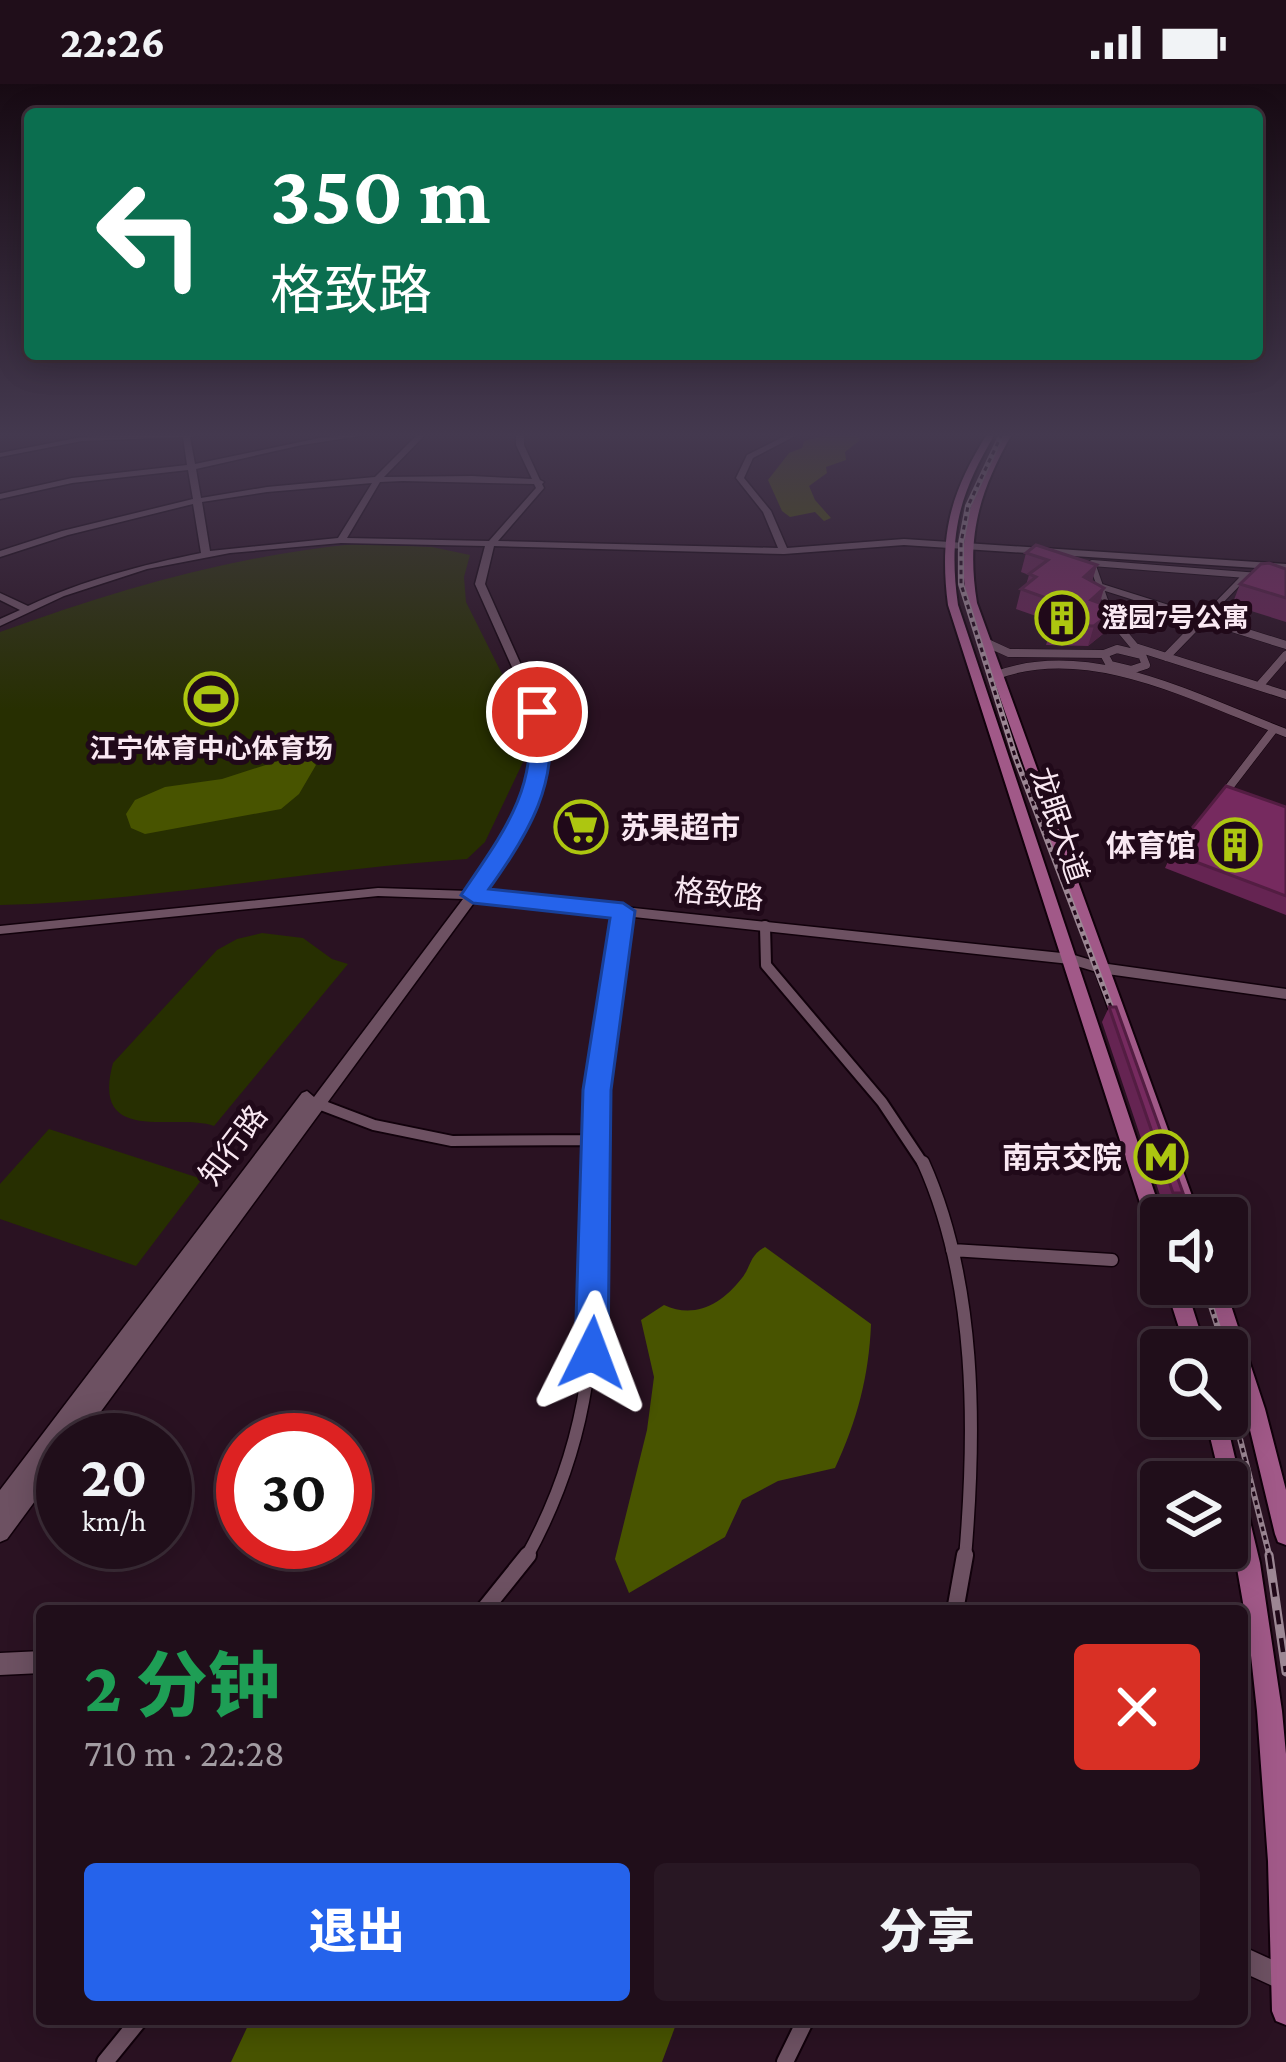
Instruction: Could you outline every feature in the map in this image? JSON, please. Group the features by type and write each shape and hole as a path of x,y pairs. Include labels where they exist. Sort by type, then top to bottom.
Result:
{"main road":[{"name":"龙眠大道","path":"950,526 947,544 953,605 1147,1197"},
{"name":"龙眠大道","path":"969,526 966,577 986,642 1183,1197"},
{"path":"1221,1305 1255,1409 1286,1534"},
{"path":"1221,1437 1239,1502 1261,1624 1277,1780 1286,2011"}],"street":[{"path":"0,554 87,526"},
{"path":"202,526 206,554"},
{"path":"341,540 349,526"},
{"path":"490,545 508,526"},
{"path":"774,526 784,550"},
{"path":"0,623 105,579 206,554 341,540 784,550 870,542 947,544 1286,568"},
{"name":"知行路","path":"87,1413 518,825 536,788 543,742 537,712 480,584 490,545"},
{"path":"1114,670 1146,665 1145,658 1113,623 1092,563 1286,578"},
{"path":"1166,657 1244,577"},
{"path":"1099,586 1286,645"},
{"path":"0,601 21,612"},
{"path":"986,642 1009,653 1104,655 1133,649 1286,695"},
{"path":"1104,655 1114,670"},
{"path":"1259,686 1286,655"},
{"path":"997,675 1015,664 1114,670 1286,733"},
{"path":"1245,802 1224,794 1274,729"},
{"name":"格致路","path":"0,930 335,895 467,895 1071,959 1100,968 1286,994"},
{"name":"知行路","path":"0,1506 467,895"},
{"path":"488,1605 540,1543 567,1484 590,1395 598,1228 595,1140 611,978 623,911"},
{"path":"765,926 766,964 779,986 917,1150 936,1186 952,1250 972,1462 956,1605"},
{"path":"316,1103 374,1125 452,1141 595,1140"},
{"path":"952,1250 1112,1260"},
{"name":"知行路","path":"0,1532 36,1483"},
{"path":"0,1664 36,1662"},
{"path":"1248,1962 1286,1978"},
{"path":"105,2062 135,2025"},
{"path":"785,2062 803,2025"}],"shaded area":[{"path":"355,544 432,547 470,555 464,577 466,602 503,676 525,758 485,842 467,859 117,898 0,905 0,632 175,577 264,557"},
{"path":"308,758 316,765 299,794 281,809 145,834 131,828 126,814 135,800 165,787"},
{"path":"262,933 303,938 332,959 348,964 214,1126 125,1116 114,1106 109,1089 113,1063 217,950"},
{"path":"49,1129 202,1179 136,1266 0,1219 0,1184"},
{"path":"765,1247 871,1324 865,1380 843,1450 835,1468 778,1481 742,1500 725,1537 629,1593 615,1559 647,1430 654,1377 641,1320 664,1305 696,1310 716,1302"},
{"path":"248,2025 676,2025 662,2062 231,2062"}],"building":[{"path":"1036,545 1097,565 1084,577 1104,588 1091,600 1116,609 1094,626 1051,625 1060,603 1021,589 1036,577 1029,574 1048,560 1026,553"},
{"path":"1261,564 1286,569 1286,598 1240,584"},
{"name":"体育馆","path":"1226,786 1286,807 1286,896 1172,853"},
{"path":"1109,1007 1116,1007 1183,1193 1173,1193"}],"railway":[{"path":"964,526 961,584 1015,756 1122,1036"},
{"path":"1168,1172 1176,1197"},
{"path":"1211,1305 1218,1329"},
{"path":"1240,1437 1270,1558"},
{"path":"1269,1555 1286,1672"}],"place":[{"name":"澄园7号公寓","path":"1062,618"},
{"name":"江宁体育中心体育场","path":"211,699"},
{"name":"苏果超市","path":"581,827"},
{"name":"体育馆","path":"1235,845"},
{"name":"南京交院","path":"1161,1157"}],"route":[{"path":"537,712 543,742 536,788 514,838 473,895 623,911 597,1090 598,1228 592,1353"}]}
